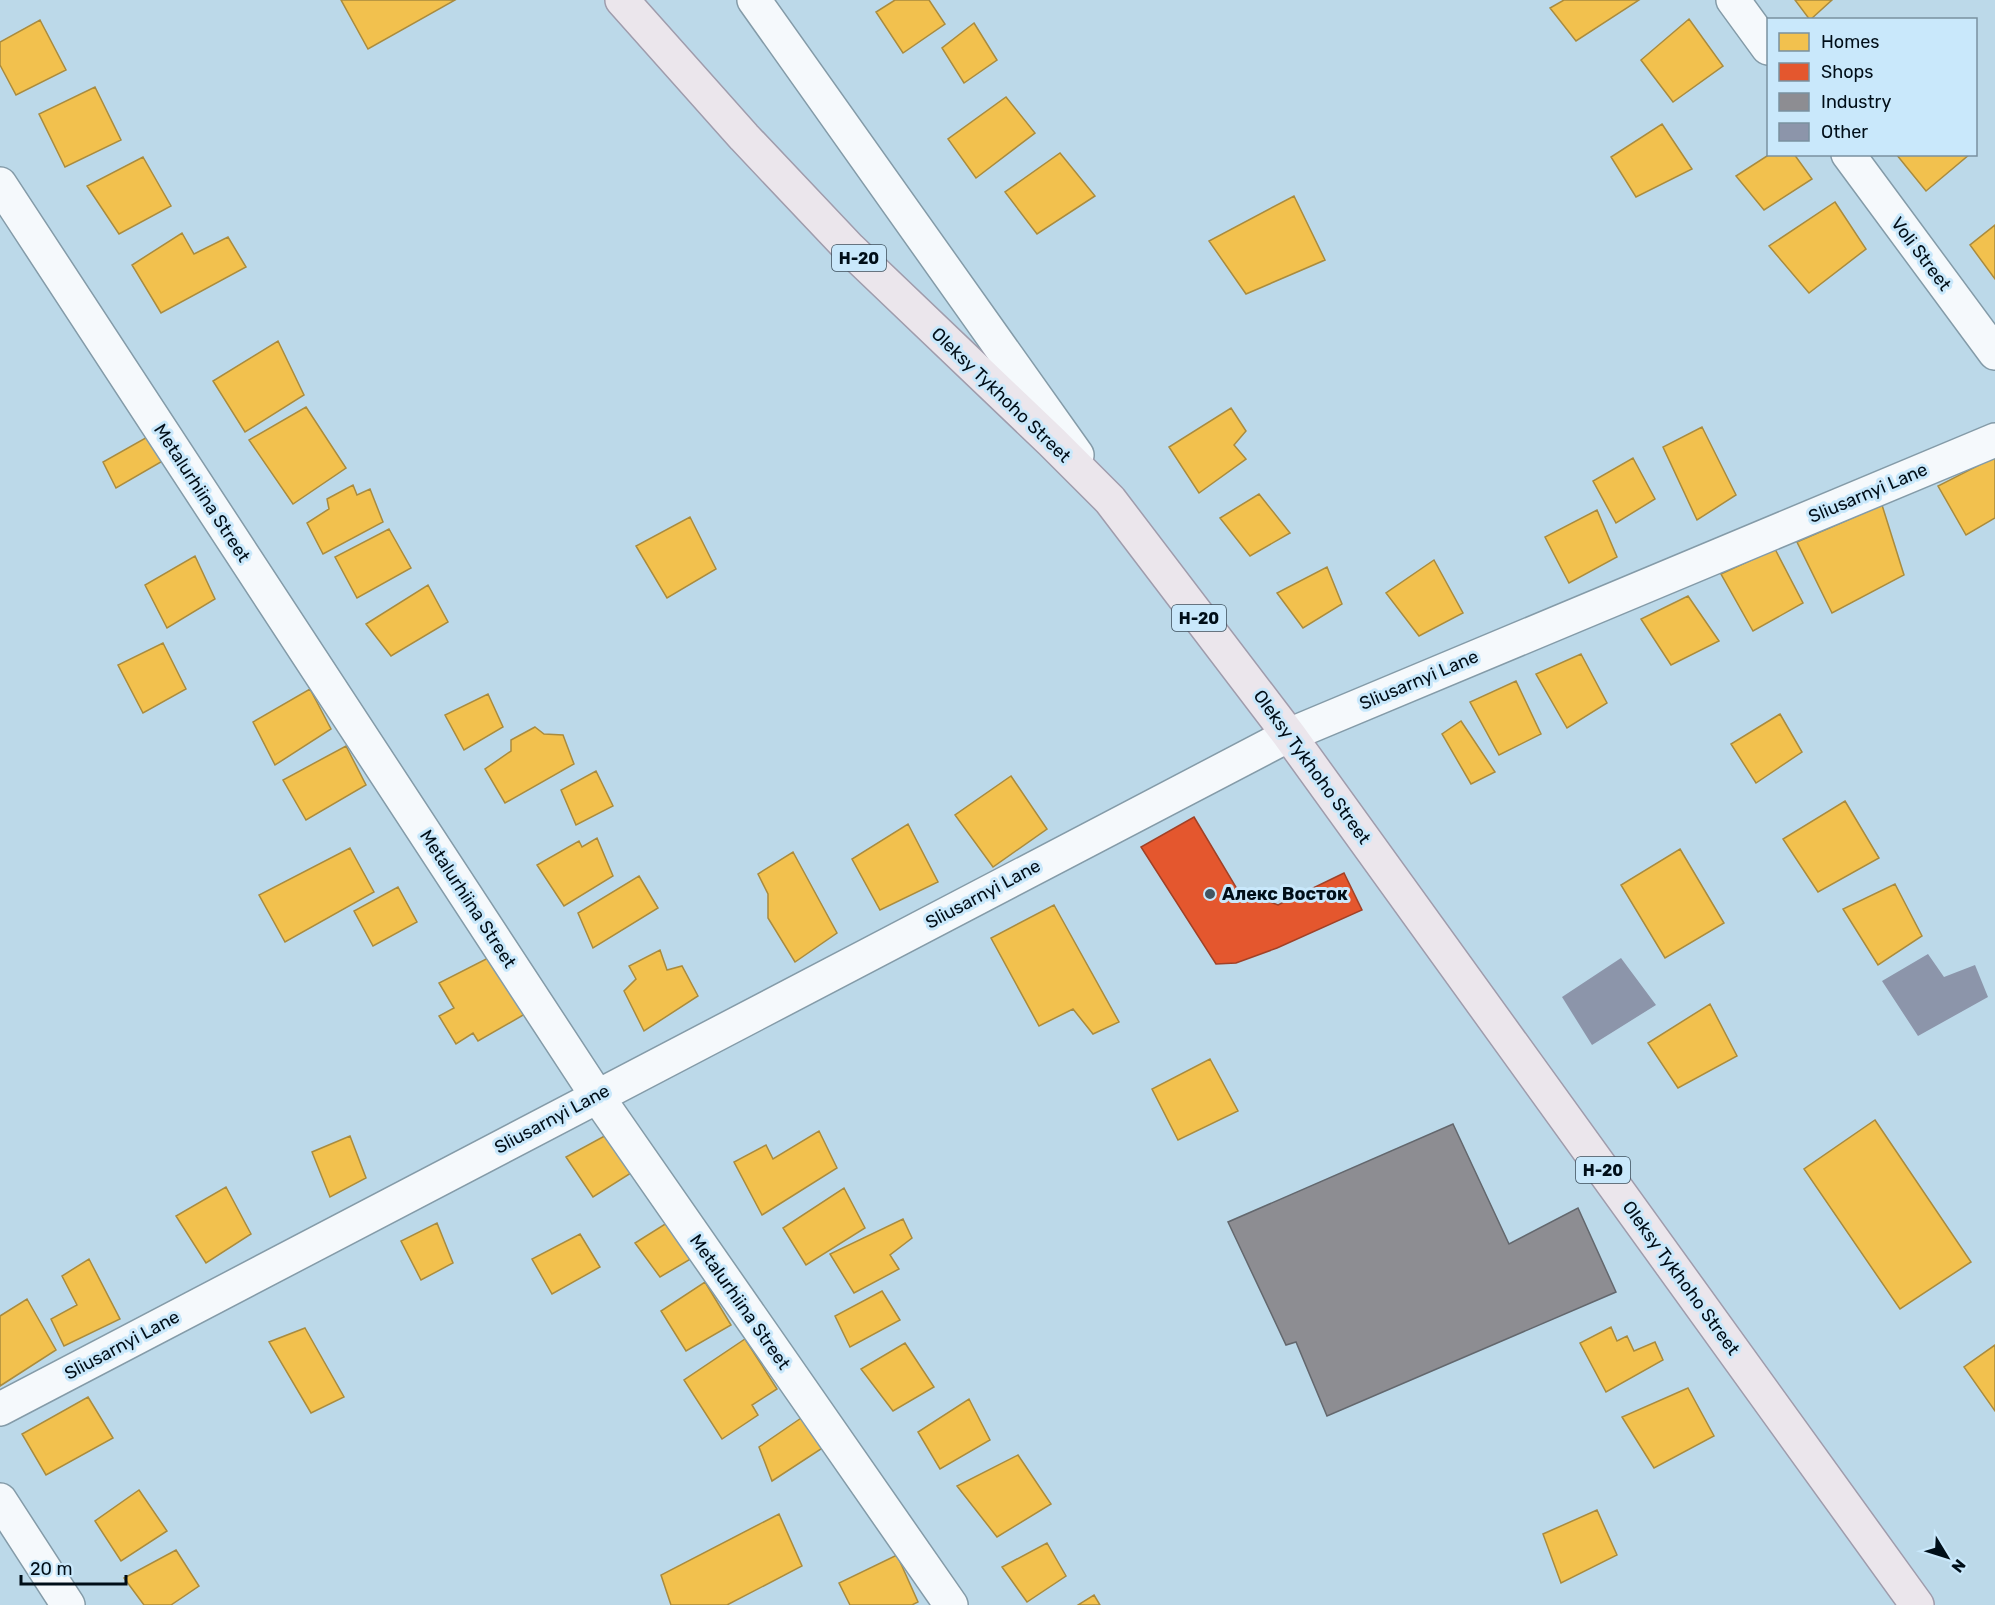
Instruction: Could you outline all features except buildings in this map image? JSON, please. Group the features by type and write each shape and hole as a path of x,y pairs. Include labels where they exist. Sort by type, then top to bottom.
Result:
{"main road":[{"name":"Oleksy Tykhoho Street","path":"622,0 744,137 850,249 1052,442 1110,501 1289,735 1917,1605"}],"street":[{"path":"754,0 1110,501"},
{"path":"1733,0 1767,47"},
{"name":"Voli Street","path":"1849,156 1995,353"},
{"name":"Metalurhiina Street","path":"0,184 597,1096 951,1605"},
{"name":"Sliusarnyi Lane","path":"0,1409 1289,735 1995,440"},
{"path":"0,1500 68,1605"}],"place":[{"name":"Алекс Восток","path":"1210,894"}]}
